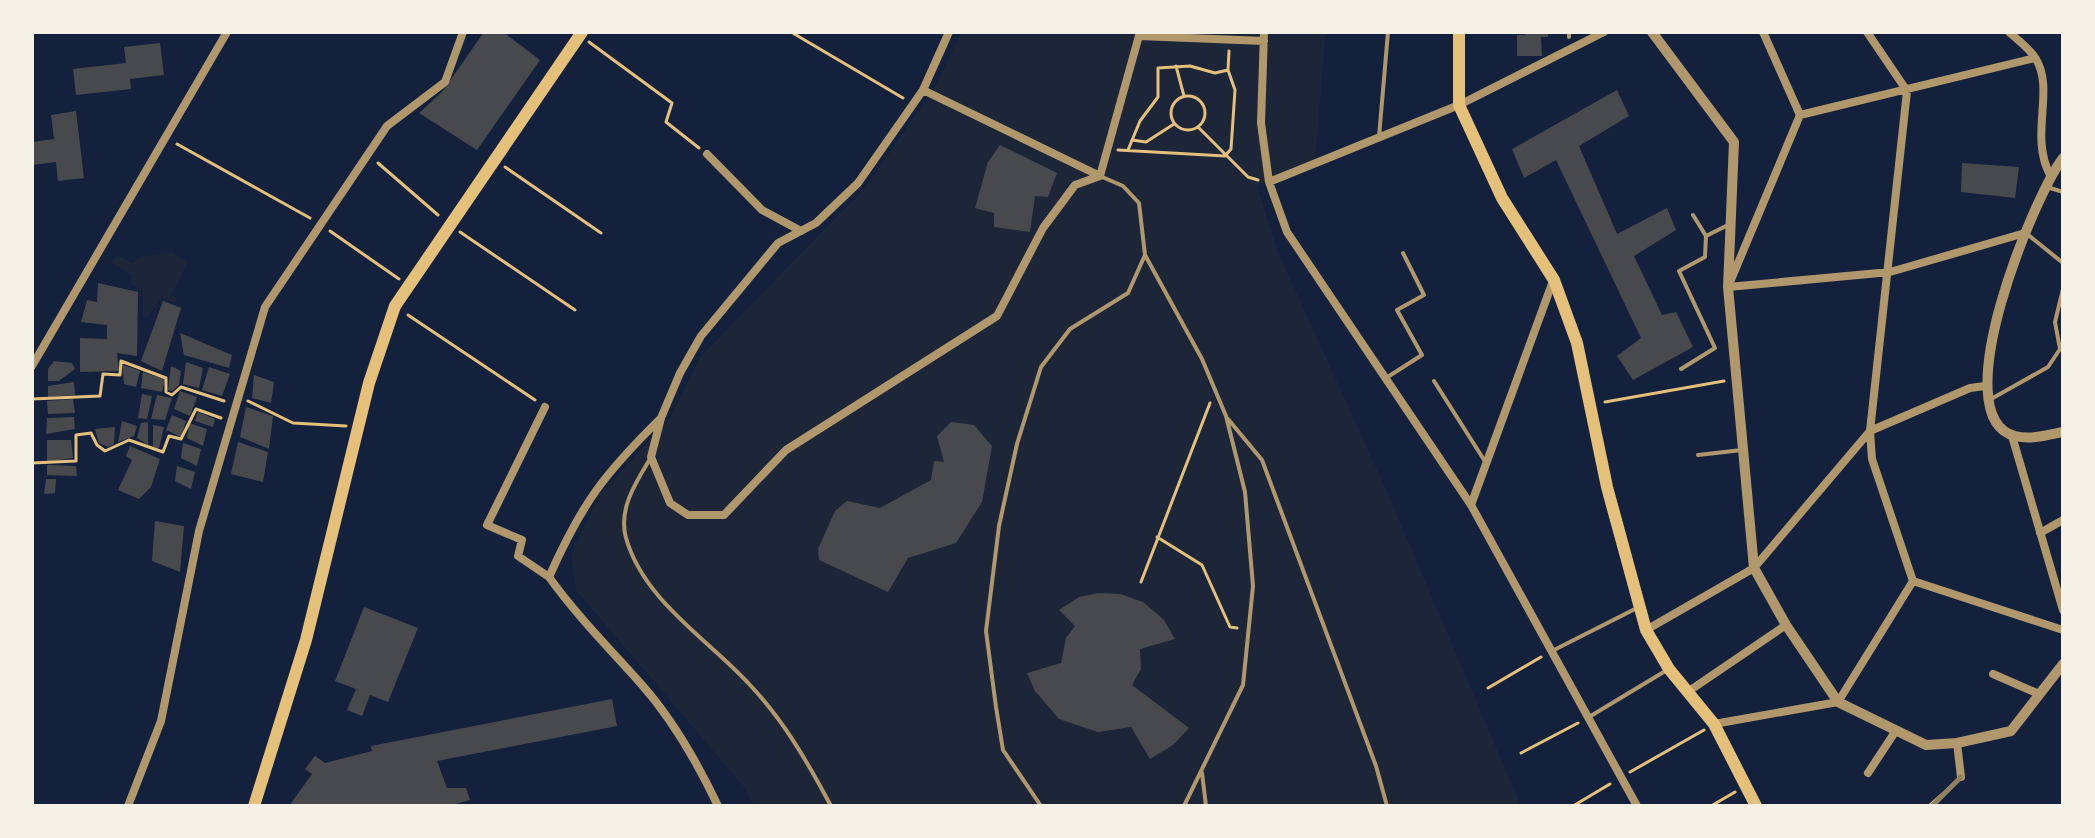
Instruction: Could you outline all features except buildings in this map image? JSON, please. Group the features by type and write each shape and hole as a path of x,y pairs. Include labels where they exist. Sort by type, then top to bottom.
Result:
{"main road":[{"path":"1459,32 1459,105 1502,198 1554,280 1577,343 1589,405 1646,630 1669,669 1714,724 1756,806"},
{"path":"254,806 306,640 369,383 395,306 581,34"}],"street":[{"path":"32,366 227,32"},
{"path":"128,806 161,721 199,531 265,307 366,152 387,126 445,82 463,32"},
{"path":"949,32 923,90 858,183 816,223 778,243 701,336 680,373 661,418 651,457 670,503 688,515 724,515 786,450 997,316 1043,228 1075,185 1100,176"},
{"path":"1269,182 1459,105 1604,32"},
{"path":"1652,32 1734,142 1728,225 1728,287 1754,568 1786,625 1838,702 1926,745 1957,743 2011,731 2063,664"},
{"path":"1728,287 1800,115 1763,32"},
{"path":"1867,32 1907,91 1890,272 1870,431 1872,459 1913,581"},
{"path":"2009,32 2035,58 2043,77 2039,156 2050,175"},
{"path":"1100,176 1140,34 1229,39 1264,36 1261,123 1269,182 1287,232 1471,505 1637,806"},
{"path":"1800,115 2035,58"},
{"path":"923,90 1100,176"},
{"path":"707,154 762,210 801,231"},
{"path":"2063,158 2050,175 2025,233 1988,351 1985,386 1986,402 1995,421 2012,436 2063,610"},
{"path":"1728,287 1890,272 2025,233"},
{"path":"1471,505 1554,280"},
{"path":"1646,630 1754,568 1870,431 1970,388 1985,386"},
{"path":"545,407 487,525 522,540 518,556 549,577 579,618 644,687 700,770 718,806"},
{"path":"549,577 585,502 611,468 661,418"},
{"path":"2012,436 2037,438 2063,432"},
{"path":"2040,533 2063,520"},
{"path":"1913,581 2063,630"},
{"path":"1714,724 1838,702 1913,581"},
{"path":"1689,691 1786,625"},
{"path":"1993,674 2039,694"},
{"path":"1868,773 1895,732"},
{"path":"1957,743 1961,777"}],"lane":[{"path":"1379,138 1388,32"},
{"path":"1100,176 1123,186 1139,203 1145,255 1202,359 1226,416 1245,492 1253,586 1243,685 1184,806"},
{"path":"2045,186 2063,192"},
{"path":"1681,369 1715,348 1679,271 1705,257 1706,236 1693,215"},
{"path":"1706,236 1728,225"},
{"path":"2025,233 2063,263"},
{"path":"1386,378 1422,355 1397,310 1424,295 1403,253"},
{"path":"1041,806 1003,750 996,707 986,631 999,526 1017,444 1041,367 1070,329 1128,293 1145,255"},
{"path":"1986,402 2048,367 2062,347 2055,322 2063,289"},
{"path":"1434,381 1486,463"},
{"path":"1226,416 1262,460 1376,766 1387,806"},
{"path":"1698,455 1742,450"},
{"path":"651,457 628,496 625,536 654,594 752,687 797,744 831,806"},
{"path":"1552,651 1639,607"},
{"path":"1588,718 1669,669"},
{"path":"1201,770 1206,806"}],"path":[{"path":"791,32 913,104"},
{"path":"581,34 672,103 666,122 707,154"},
{"path":"1225,156 1231,149 1235,90 1228,70 1229,39"},
{"path":"1176,66 1184,96"},
{"path":"1128,150 1158,97 1158,68 1190,66 1215,73 1228,70"},
{"path":"1184,96 1196,97 1204,106 1205,118 1198,127 1181,129 1174,124 1171,113 1174,102 1184,96"},
{"path":"1132,140 1146,142 1174,124"},
{"path":"1198,127 1248,177 1269,182"},
{"path":"166,137 318,223 409,286"},
{"path":"1108,149 1225,156"},
{"path":"366,152 450,225 575,310"},
{"path":"494,160 601,233"},
{"path":"395,306 545,407"},
{"path":"32,399 100,396 103,374 120,375 121,361 166,378 166,392 172,395 181,387 236,400 293,423 360,426"},
{"path":"1589,405 1737,378"},
{"path":"32,463 76,461 76,435 91,433 97,445 105,451 129,440 163,452 169,436 181,439 196,409 230,421"},
{"path":"1141,582 1205,415"},
{"path":"1157,537 1202,565 1230,627 1249,630"},
{"path":"1488,688 1552,651"},
{"path":"1521,753 1588,718"},
{"path":"1573,806 1714,724"},
{"path":"1929,806 1961,777"},
{"path":"1711,806 1746,786"}],"shaded area":[{"path":"961,32 1326,32 1315,159 1257,186 1277,250 1385,487 1521,806 754,806 744,787 576,590 571,555 600,494 670,418 701,356 863,190 935,88"},
{"path":"172,252 188,262 171,295 177,298 176,303 162,298 147,318 143,316 143,291 131,284 132,275 111,262 117,255 132,263 141,257"}],"railway":[{"path":"1932,806 1961,777"}]}
